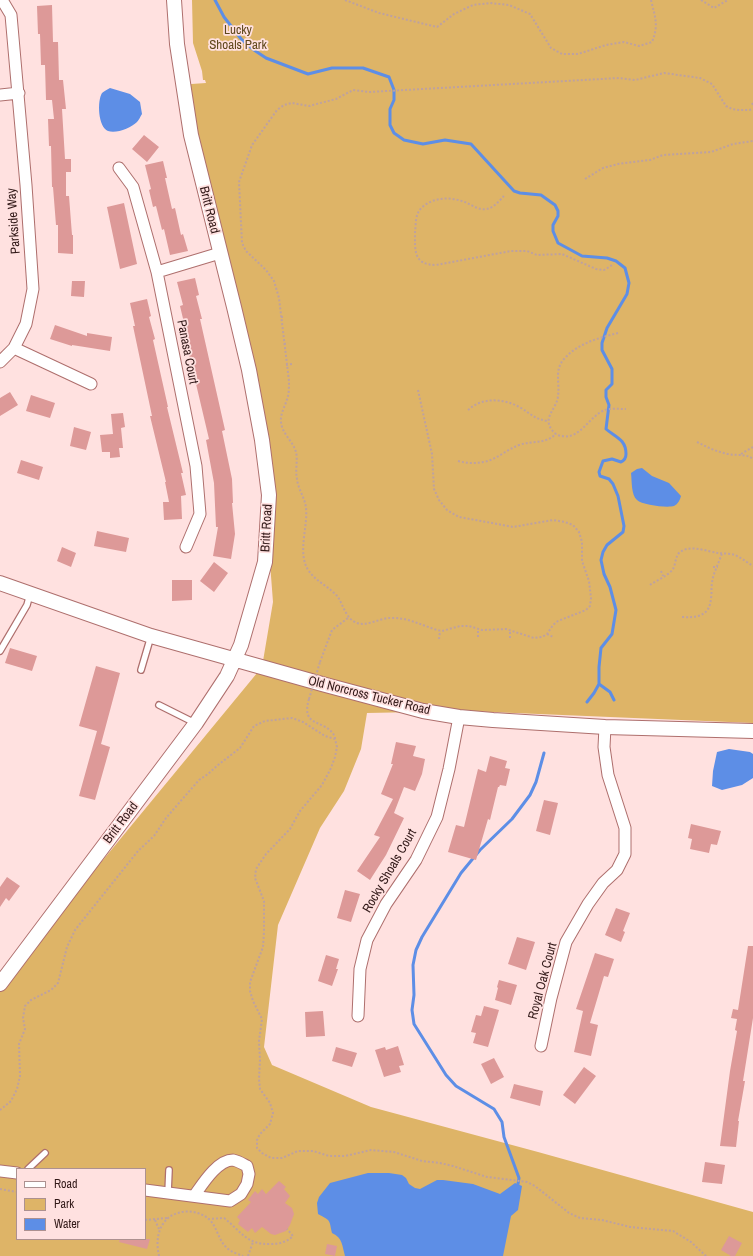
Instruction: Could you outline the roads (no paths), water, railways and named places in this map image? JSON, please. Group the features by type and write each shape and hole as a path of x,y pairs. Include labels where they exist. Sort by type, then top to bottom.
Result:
{"street":[{"name":"Parkside Way","path":"0,362 14,348 26,324 33,290 26,185 11,15 2,0"},
{"name":"Britt Road","path":"0,984 196,723 227,676 241,645 265,562 269,495 262,440 249,370 191,135 177,44 174,0"},
{"path":"0,94 18,93"},
{"name":"Panasa Court","path":"119,168 133,187 157,272 196,466 200,514 186,547"},
{"path":"157,272 220,253"},
{"path":"14,348 91,384"},
{"name":"Old Norcross Tucker Road","path":"0,583 151,636 416,709 459,717 605,726 753,731"},
{"name":"Rocky Shoals Court","path":"358,1016 360,969 367,940 386,904 416,860 437,817 449,769 459,717"},
{"name":"Royal Oak Court","path":"541,1046 550,998 566,942 588,904 603,882 617,870 624,854 625,828 608,775 604,747 605,726"},
{"path":"146,1190 230,1201 241,1194 247,1184 249,1174 247,1166 232,1160 221,1163 203,1182 194,1196"},
{"path":"0,1171 16,1173"}],"lane":[{"path":"0,651 23,611 30,594"},
{"path":"141,670 151,636"},
{"path":"158,705 196,723"},
{"path":"29,1168 45,1153"},
{"path":"168,1193 169,1170"}],"water":[{"path":"110,88 130,94 140,102 142,114 131,126 115,132 105,129 99,114 100,97 102,93"},
{"path":"642,468 652,476 669,483 681,496 677,504 671,507 649,505 640,502 635,498 631,473"},
{"path":"729,749 750,752 753,754 753,778 742,785 722,790 712,786 713,771 717,752"},
{"path":"368,1173 389,1173 402,1175 406,1178 409,1184 420,1189 437,1180 473,1184 500,1194 515,1183 522,1186 518,1210 511,1216 503,1256 345,1256 342,1243 336,1235 332,1233 329,1221 318,1214 317,1203 319,1197 330,1183"}],"waterway":[{"path":"215,0 224,17 242,40 266,58 308,74 332,68 363,68 389,77 394,90 394,100 390,109 390,125 394,133 404,140 423,144 445,140 471,144 514,191 541,195 555,205 558,211 558,216 553,225 553,231 558,243 582,256 607,258 616,261 625,268 629,283 627,294 607,328 602,343 602,350 612,369 612,384 606,390 606,397 609,405 606,429 622,442 626,449 626,455 624,460 621,462 612,459 603,461 599,472 600,476 609,479 613,484 618,496 624,526 623,532 607,545 601,560 616,610 612,634 601,648 599,684 587,702"},
{"path":"599,684 610,692 614,700"},
{"path":"518,1184 519,1178 504,1137 502,1122 494,1109 456,1086 446,1075 414,1024 412,1010 414,995 413,965 416,950 422,937 461,873 480,850 512,819 530,795 536,782 544,753"}],"park label":[{"name":"Lucky Shoals Park","path":"238,38"}]}
